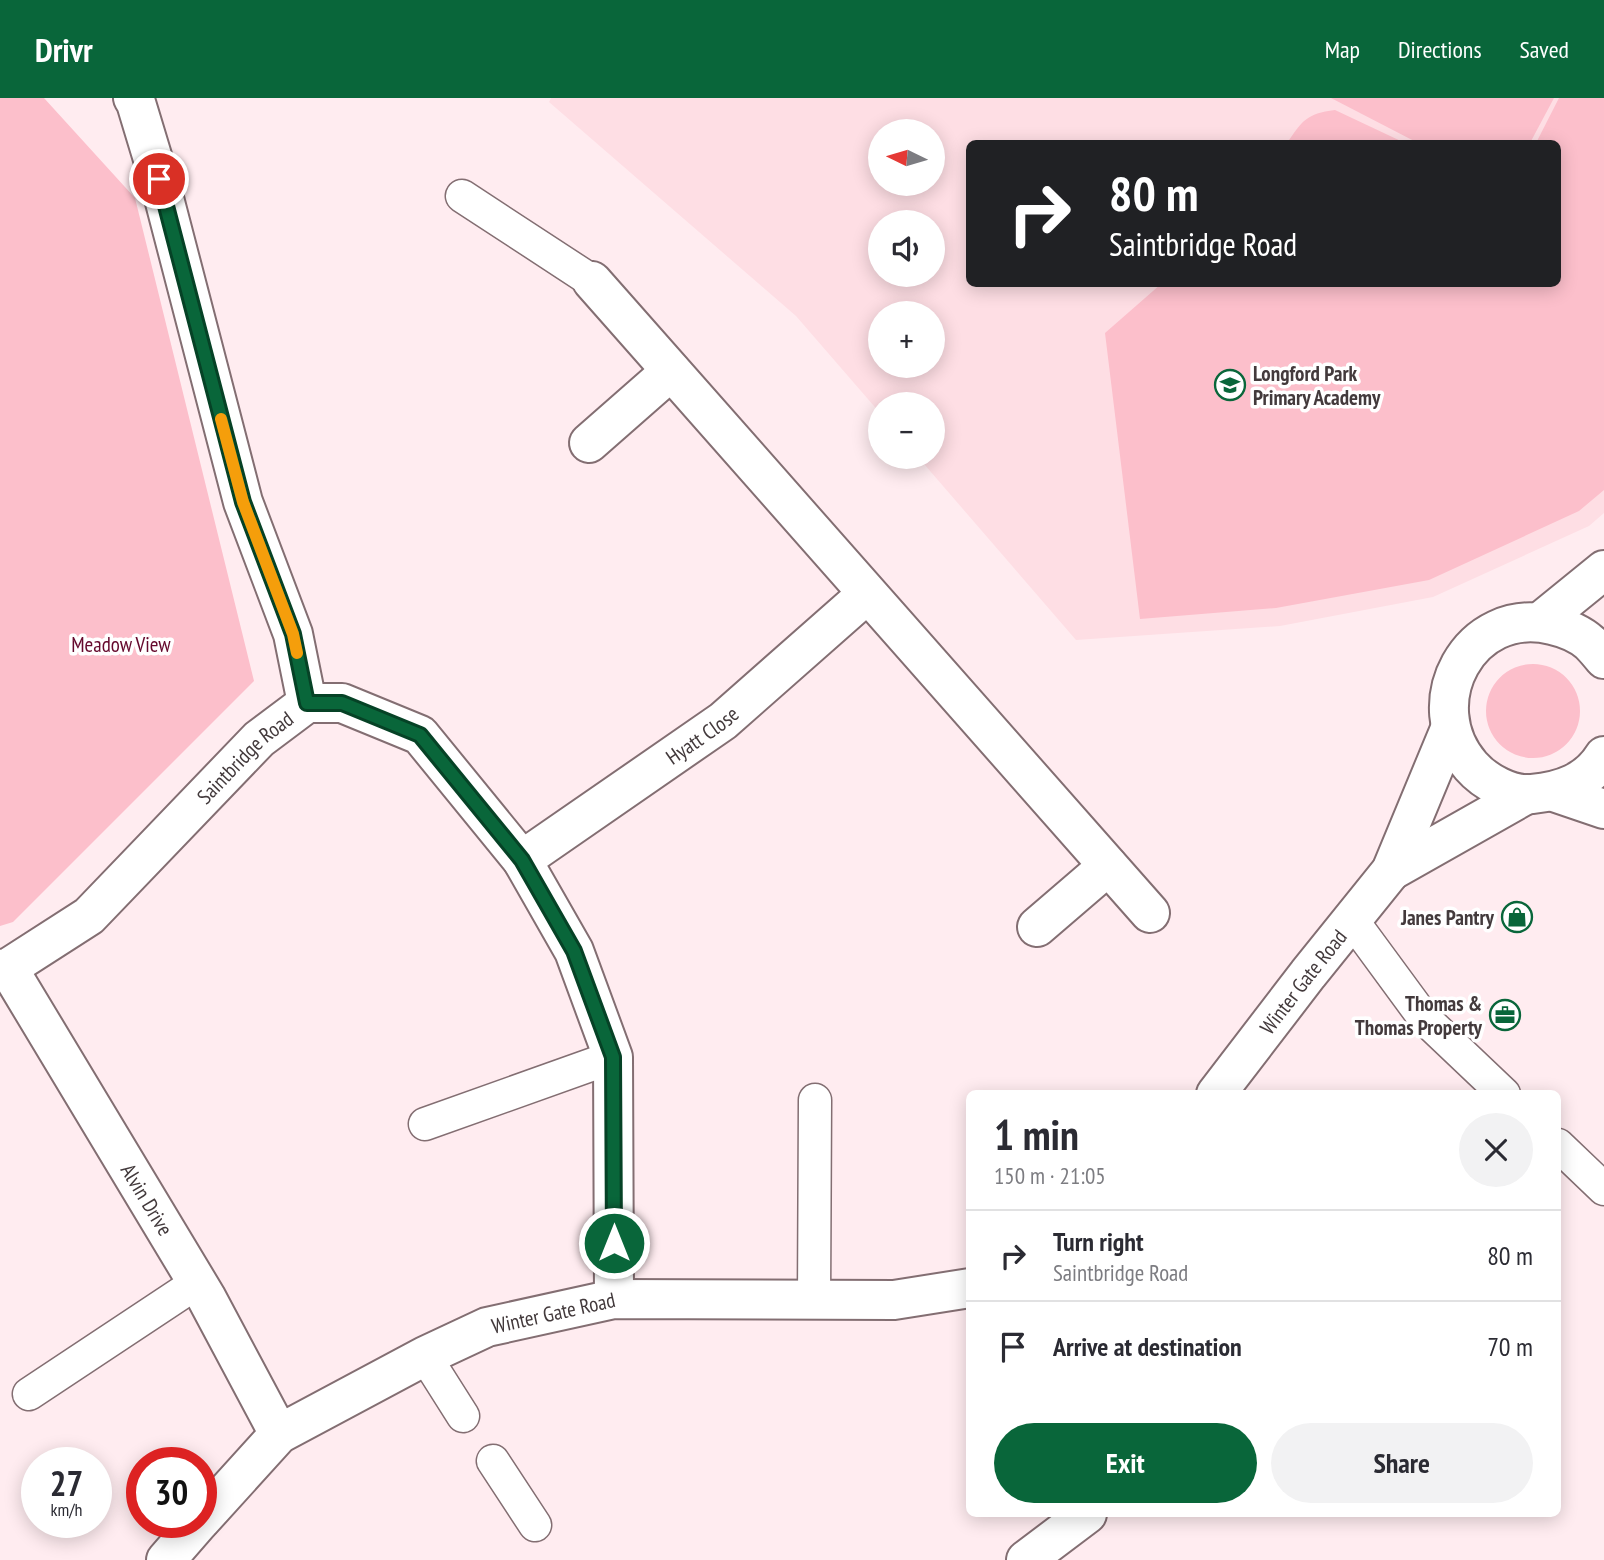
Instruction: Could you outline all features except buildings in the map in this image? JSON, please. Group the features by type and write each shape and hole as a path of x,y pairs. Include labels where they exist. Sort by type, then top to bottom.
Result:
{"street":[{"name":"Saintbridge Road","path":"4,968 89,916 259,739 307,703 293,634 243,502 159,179 134,101"},
{"path":"592,281 1150,913"},
{"path":"589,443 671,371"},
{"path":"1540,622 1604,570"},
{"name":"Hyatt Close","path":"522,860 723,721 867,594"},
{"path":"1604,659 1590,642 1566,628 1540,622 1513,624 1488,635 1467,652 1453,675 1447,702 1450,729 1460,754 1478,774 1501,788 1540,793 1604,809"},
{"path":"307,703 342,703 420,735 522,860 574,951 613,1057 614,1299"},
{"name":"Winter Gate Road","path":"1219,1090 1391,871 1450,729"},
{"name":"Winter Gate Road","path":"1391,871 1540,793 1579,782 1599,764 1604,755"},
{"path":"1037,927 1108,866"},
{"name":"Alvin Drive","path":"4,968 198,1282 279,1434"},
{"name":"Winter Gate Road","path":"217,1502 279,1434 425,1356 486,1327 614,1299 894,1300 966,1288"},
{"path":"1026,1560 1083,1517"},
{"name":"Winter Gate Road","path":"166,1560 185,1538"}],"lane":[{"path":"462,196 592,281"},
{"path":"1352,920 1424,1018 1500,1090"},
{"path":"425,1124 613,1057"},
{"path":"814,1301 815,1100"},
{"path":"1561,1147 1604,1189"},
{"path":"29,1394 198,1282"},
{"path":"425,1356 463,1416"},
{"path":"493,1461 535,1525"}],"shaded area":[{"name":"Longford Park Primary Academy","path":"551,98 1604,98 1604,513 1589,526 1433,597 1280,626 1076,640 928,469 945,469 945,392 868,392 868,399 796,316 549,102"}],"green space":[{"name":"Meadow View","path":"0,98 44,98 135,198 254,681 13,922 0,926"},
{"path":"1331,98 1554,98 1532,140 1412,140"},
{"path":"1559,98 1604,98 1604,490 1579,511 1429,580 1276,608 1140,619 1105,333 1158,287 1561,287 1561,140 1538,140"},
{"path":"1335,110 1399,140 1289,140 1306,119"},
{"path":"1533,664 1551,668 1566,678 1576,693 1580,711 1576,729 1566,744 1551,754 1533,758 1515,754 1500,744 1490,729 1486,711 1490,693 1500,678 1515,668"}],"slow traffic":[{"path":"221,419 243,502 293,634 297,653"}],"place":[{"name":"Longford Park Primary Academy","path":"1230,385"},
{"name":"Janes Pantry","path":"1517,917"},
{"name":"Thomas & Thomas Property","path":"1505,1015"}],"route":[{"path":"159,179 243,502 293,634 307,703 342,703 420,735 522,860 574,951 613,1057 614,1243"}]}
